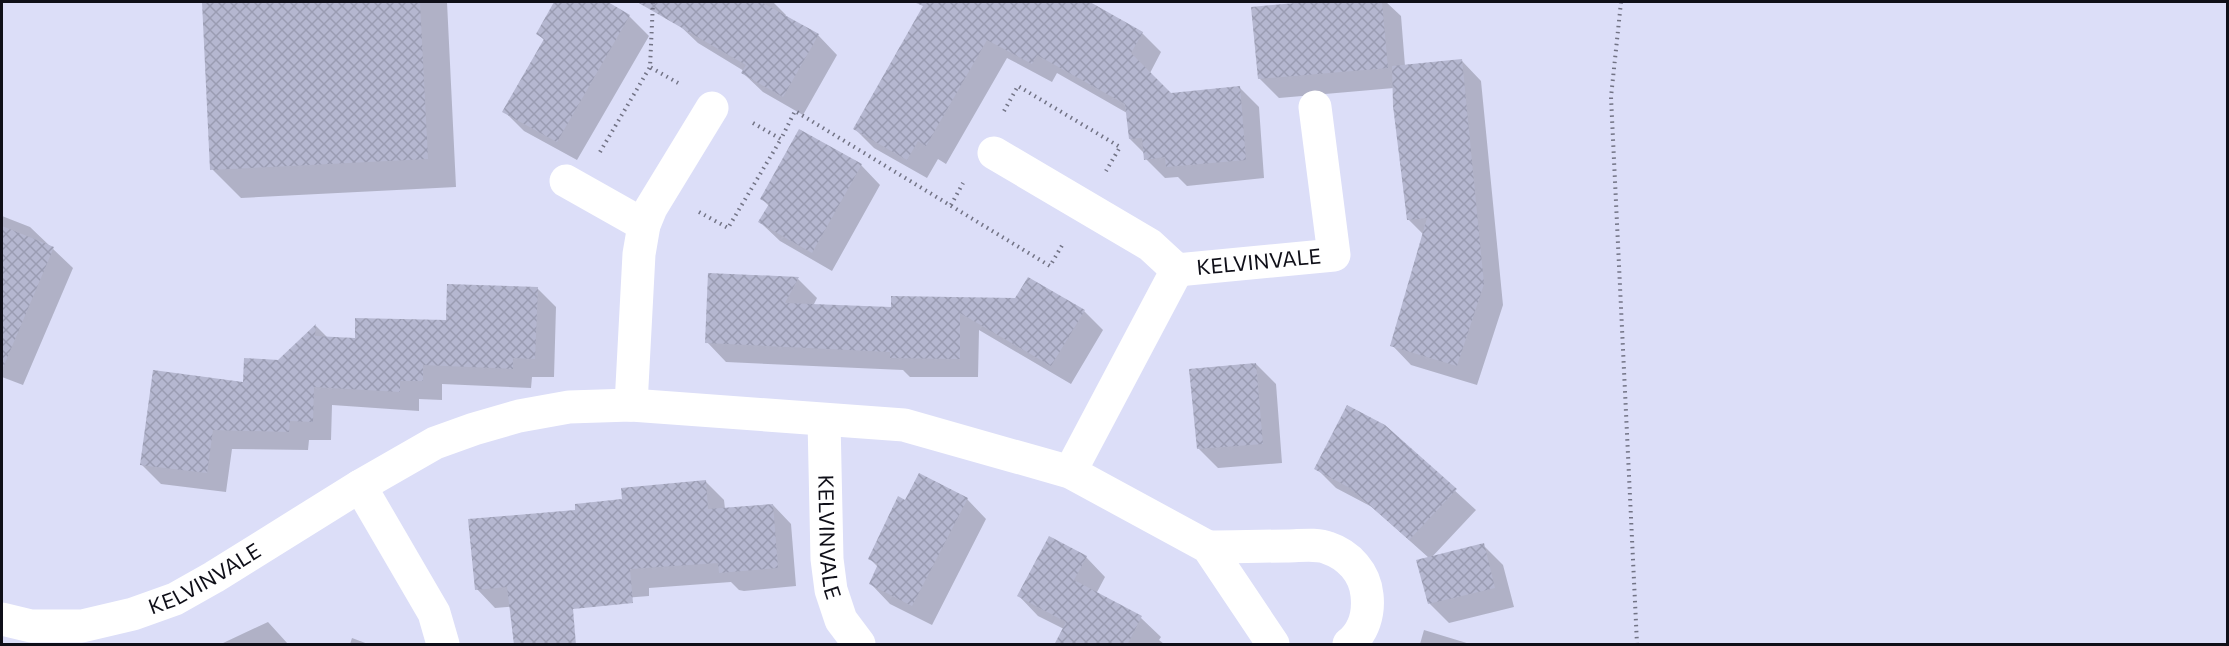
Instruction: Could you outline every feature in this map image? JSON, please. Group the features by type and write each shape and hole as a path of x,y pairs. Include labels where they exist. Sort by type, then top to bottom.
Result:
{"street":[{"path":"631,405 639,254 645,225 651,208 714,106"},
{"name":"KELVINVALE","path":"994,153 1150,245 1177,270 1334,255 1315,107"},
{"path":"572,184 645,225"},
{"name":"KELVINVALE","path":"1070,472 1177,270"},
{"name":"KELVINVALE","path":"20,630 82,626 133,614 175,598 435,443 519,416 569,407 631,405 904,425 1070,472 1208,547 1273,645"},
{"name":"KELVINVALE","path":"824,420 827,559 831,590 842,621 859,645"},
{"path":"360,486 434,613 443,645"},
{"name":"KELVINVALE","path":"1208,547 1306,545 1326,547 1343,555 1358,569 1366,586 1368,606 1364,625 1349,645"}],"path":[{"path":"572,184 650,67 653,2"},
{"path":"1621,2 1611,97 1637,645"},
{"path":"650,67 714,106 781,139"},
{"path":"661,192 728,228 795,111 1050,266 1084,207"}],"building":[{"path":"202,2 420,2 428,159 210,170"},
{"path":"554,2 608,2 630,15 557,142 502,112 544,39 536,34"},
{"path":"637,2 761,2 819,34 783,97 741,73 746,65"},
{"path":"914,2 1090,2 1143,32 1131,53 1171,93 1240,86 1246,160 1166,167 1165,157 1144,160 1142,138 1129,139 1125,104 1037,55 1032,64 987,40 926,146 918,141 907,160 853,129 923,6"},
{"path":"1306,2 1382,2 1388,68 1258,79 1251,7"},
{"path":"1462,59 1484,284 1457,366 1390,346 1427,218 1407,220 1393,106 1392,66"},
{"path":"799,129 862,164 812,253 758,222 769,204 760,199"},
{"path":"2,226 54,247 2,370"},
{"path":"708,273 799,277 785,303 891,307 891,296 1015,298 1028,277 1085,310 1051,366 960,313 960,359 890,358 890,352 705,343"},
{"path":"447,284 538,287 535,359 513,358 513,369 423,365 423,381 400,381 400,392 314,387 313,422 290,421 289,432 213,430 207,473 140,465 153,370 243,382 244,358 278,360 316,324 315,336 355,338 355,318 446,320"},
{"path":"1256,363 1263,444 1197,449 1189,369"},
{"path":"1347,405 1385,425 1457,489 1409,540 1350,488 1314,469"},
{"path":"919,473 968,498 912,606 869,584 878,564 868,559 898,496 905,500"},
{"path":"706,480 708,509 773,504 778,568 719,573 718,563 630,569 633,603 573,609 576,645 514,645 507,587 475,590 468,519 575,510 575,504 622,499 621,488"},
{"path":"1049,536 1087,556 1074,580 1142,616 1127,645 1054,645 1066,622 1017,596"},
{"path":"1484,543 1495,588 1428,604 1416,560"}]}
